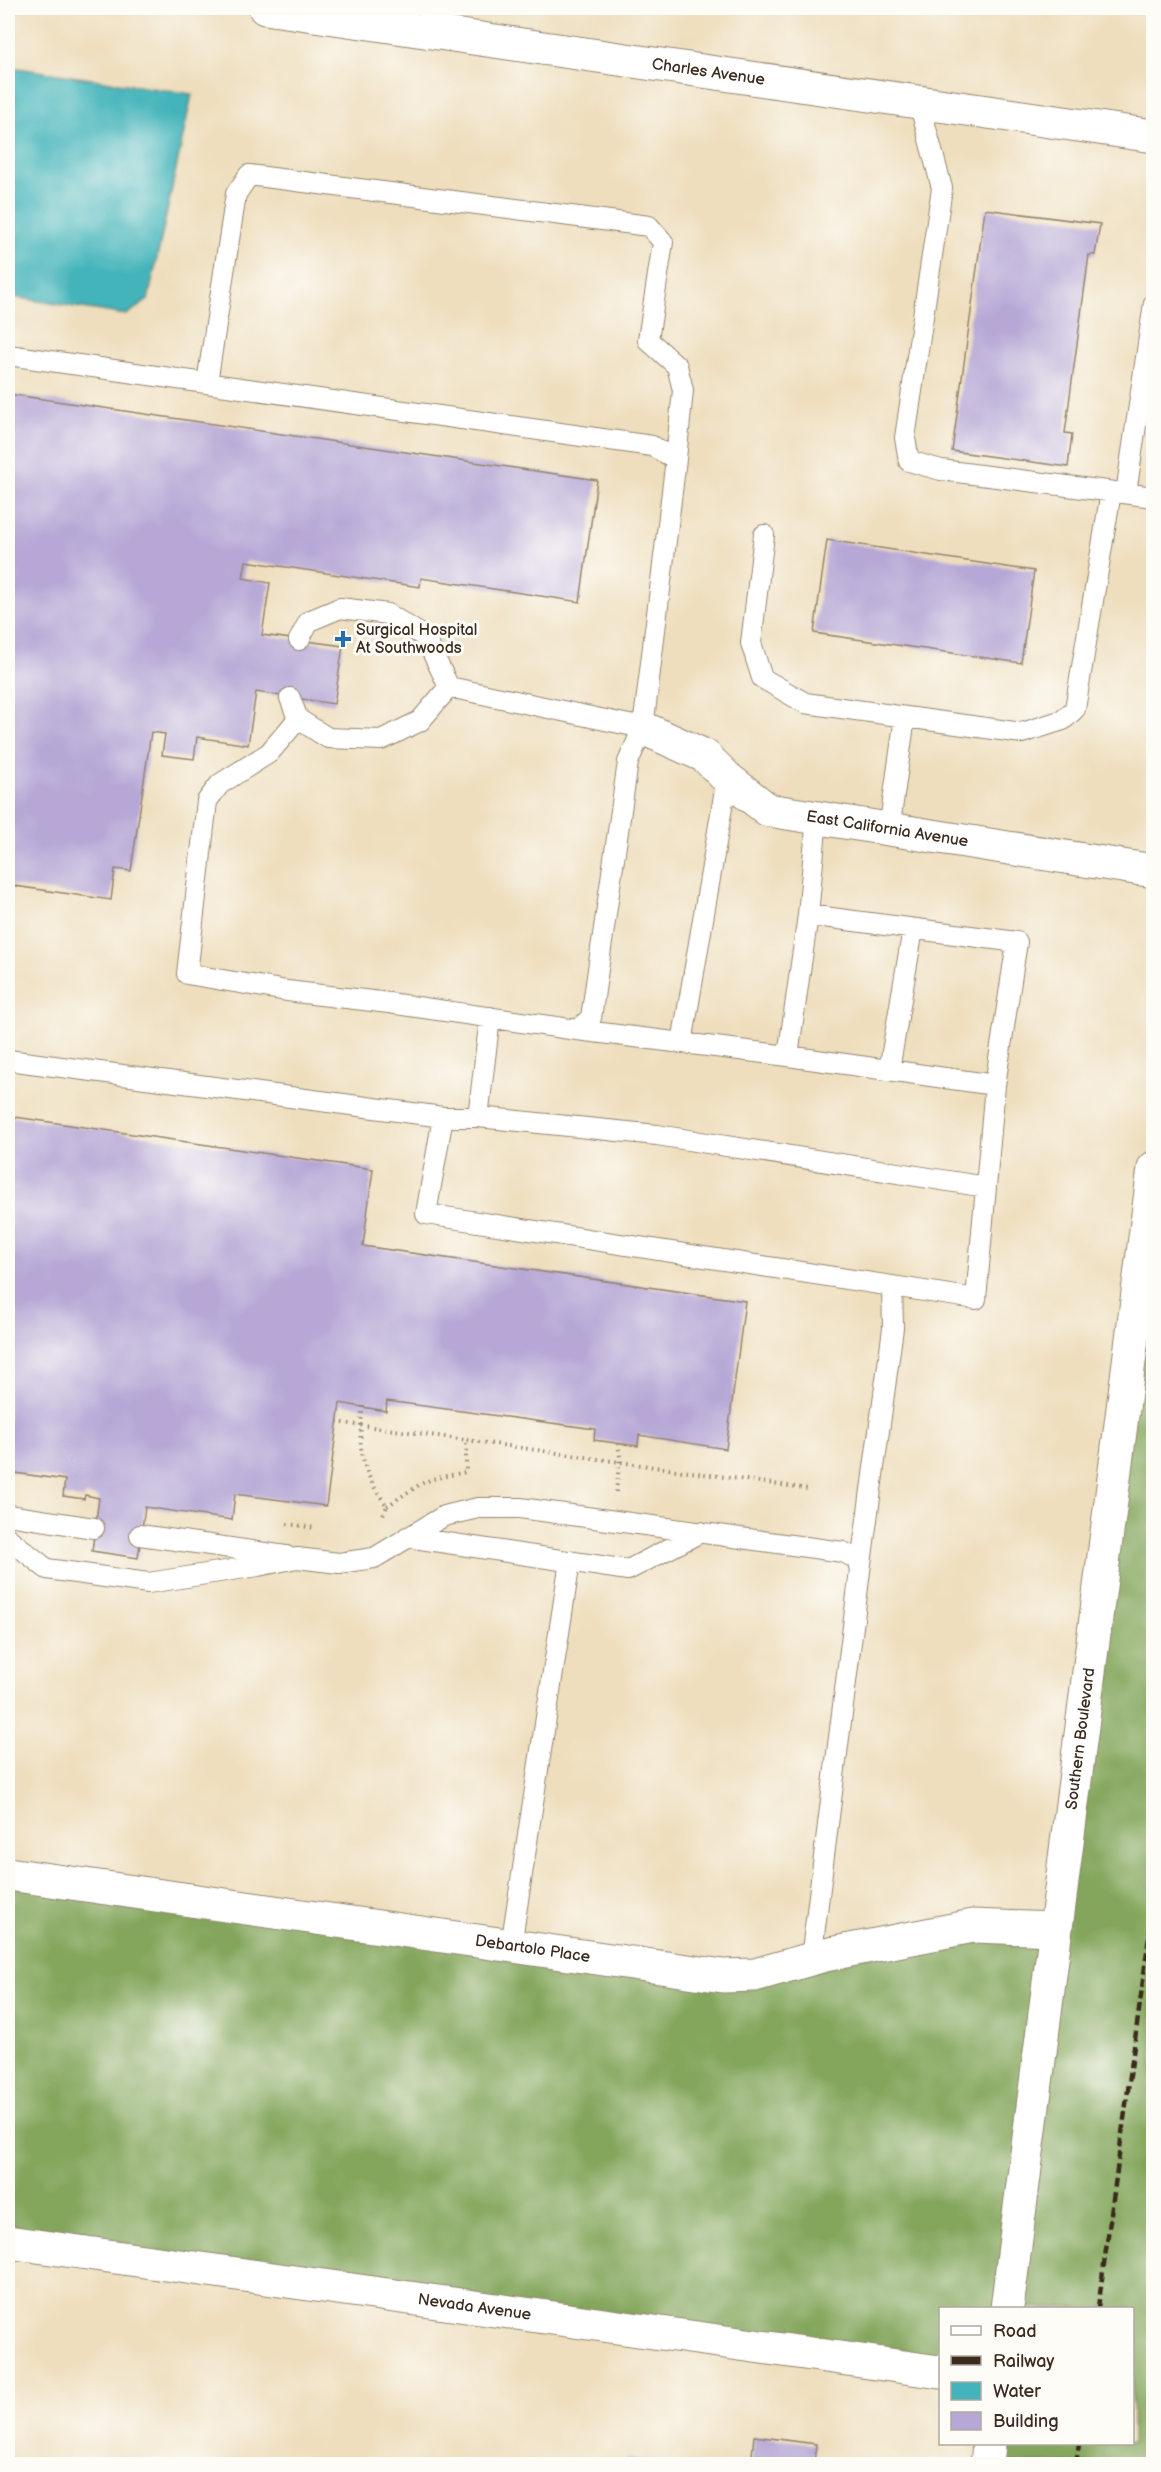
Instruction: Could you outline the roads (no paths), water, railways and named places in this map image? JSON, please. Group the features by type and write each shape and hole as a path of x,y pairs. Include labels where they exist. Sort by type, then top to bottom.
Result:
{"street":[{"name":"Charles Avenue","path":"265,8 1154,136"},
{"name":"East California Avenue","path":"643,728 705,756 727,778 768,810 1154,871"},
{"name":"Southern Boulevard","path":"1007,2307 1154,1168"},
{"name":"Debartolo Place","path":"8,1874 723,1976 755,1975 811,1959 973,1926 1055,1929"},
{"name":"Nevada Avenue","path":"8,2242 939,2372"},
{"path":"987,2464 989,2445"}],"lane":[{"path":"919,102 942,188 905,438 909,461 941,470 1154,497"},
{"path":"207,384 236,194 249,175 649,226 663,242 648,340 677,366 682,390 676,459 643,728 628,762 591,1018 577,1030"},
{"path":"764,535 751,643 762,678 805,703 1022,734 1063,720 1074,709 1154,303"},
{"path":"8,356 652,446 676,459"},
{"path":"299,640 309,621 340,608 387,614 425,637 449,687"},
{"path":"449,687 643,728"},
{"path":"290,698 298,719 328,738 381,740 420,722 449,687"},
{"path":"889,830 905,717"},
{"path":"298,719 269,753 220,784 207,801 187,974 286,991 995,1085"},
{"path":"682,1042 727,778"},
{"path":"788,1056 807,915 817,818"},
{"path":"443,1117 426,1214 976,1299 995,1085 1017,942 807,915"},
{"path":"889,1070 913,929"},
{"path":"478,1117 490,1017"},
{"path":"8,1060 443,1117 478,1117 657,1135 986,1187"},
{"path":"811,1959 893,1328 892,1286"},
{"path":"140,1535 339,1563 374,1558 444,1516 478,1508 520,1508 843,1552 857,1559 860,1571"},
{"path":"8,1515 94,1528"},
{"path":"407,1537 628,1570 701,1532"},
{"path":"8,1538 47,1569 148,1583 258,1566 297,1557"},
{"path":"511,1946 570,1561"}],"water":[{"path":"17,68 192,94 148,300 126,315 8,296 8,71"}],"railway":[{"path":"1098,2307 1154,1901"},
{"path":"1076,2464 1079,2445"}],"place":[{"name":"Surgical Hospital At Southwoods","path":"343,639"}]}
